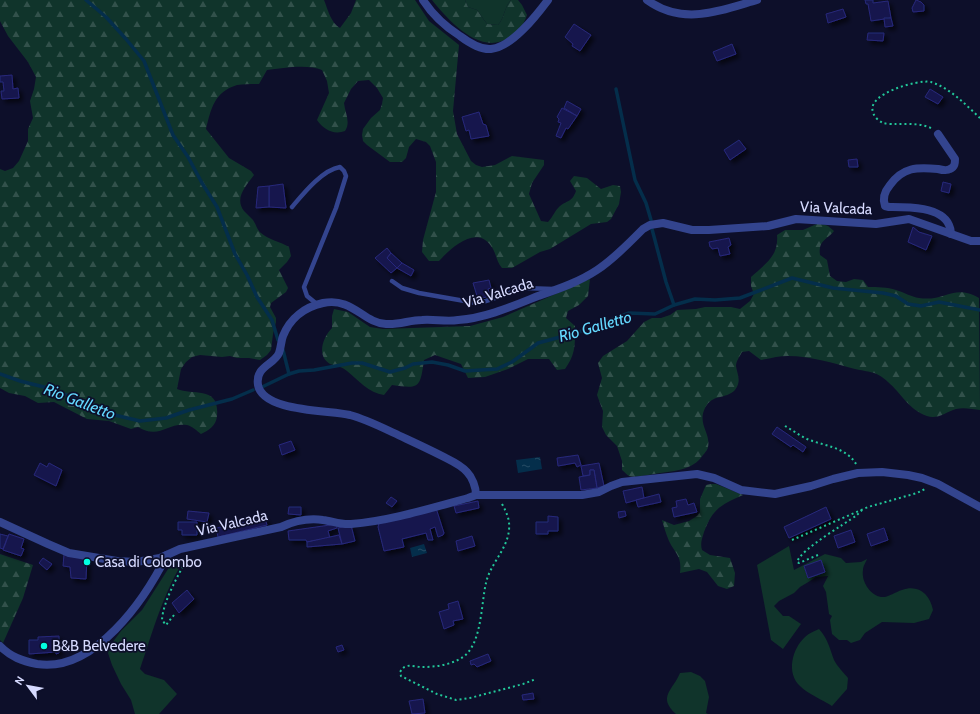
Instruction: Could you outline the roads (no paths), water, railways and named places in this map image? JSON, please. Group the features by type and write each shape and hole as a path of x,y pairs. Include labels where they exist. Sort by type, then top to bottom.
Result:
{"street":[{"path":"423,0 428,8 449,29 481,48 490,49 500,46 513,38 537,14 548,0"},
{"path":"647,0 657,8 675,14 696,15 716,12 757,0"},
{"path":"938,134 955,158 953,167 948,170 920,168 904,172 893,180 886,191 883,201 885,206 915,207 939,216 949,224 951,234"},
{"name":"Via Valcada","path":"476,495 474,486 467,472 433,451 362,419 330,411 311,410 286,405 272,400 261,392 258,384 259,376 266,365 274,360 279,353 282,338 298,314 318,305 336,302 345,304 377,323 386,324 399,324 420,320 458,320 487,314 557,289 580,279 606,264 643,228 650,224 663,223 692,230 710,230 768,226 796,219 876,224 909,219 971,241 980,241"},
{"name":"Via Valcada","path":"0,522 70,553 117,561 136,562 160,558 180,549 281,527 291,522 322,520 349,524 393,517 476,495 582,495 599,492 622,482 697,474 714,478 742,490 775,494 858,473 882,472 908,475 929,481 980,507"},
{"path":"0,646 12,656 24,662 46,665 63,663 83,655 99,645 128,615 147,590 167,555"}],"lane":[{"path":"292,206 304,192 334,168 340,168 344,171 346,176 336,208 304,287 307,296 318,305"},
{"path":"392,281 402,288 419,293 476,303 524,288 557,289"}],"water":[{"path":"540,457 542,469 518,473 516,460"},
{"path":"424,544 427,553 412,557 410,548"}],"waterway":[{"path":"86,0 106,17 144,61 173,135 188,157 217,207 235,254 257,297 272,320 278,340"},
{"path":"616,89 635,180 646,203 651,220"},
{"path":"652,229 666,282 674,305"},
{"name":"Rio Galletto","path":"262,387 289,374 299,371 314,370 352,363 362,363 390,372 413,364 432,362 448,365 465,371 497,369 512,362 538,343 579,332 629,313 655,314 674,305 695,299 715,300 740,298 792,278 833,288 883,293 896,296 908,304 921,306 939,302 980,310"},
{"path":"283,350 289,374"},
{"name":"Rio Galletto","path":"0,374 52,389 82,401 102,412 140,421 166,418 189,410 232,399 253,390"}],"place":[{"name":"Casa di Colombo","path":"87,562"},
{"name":"B&B Belvedere","path":"44,646"}]}
